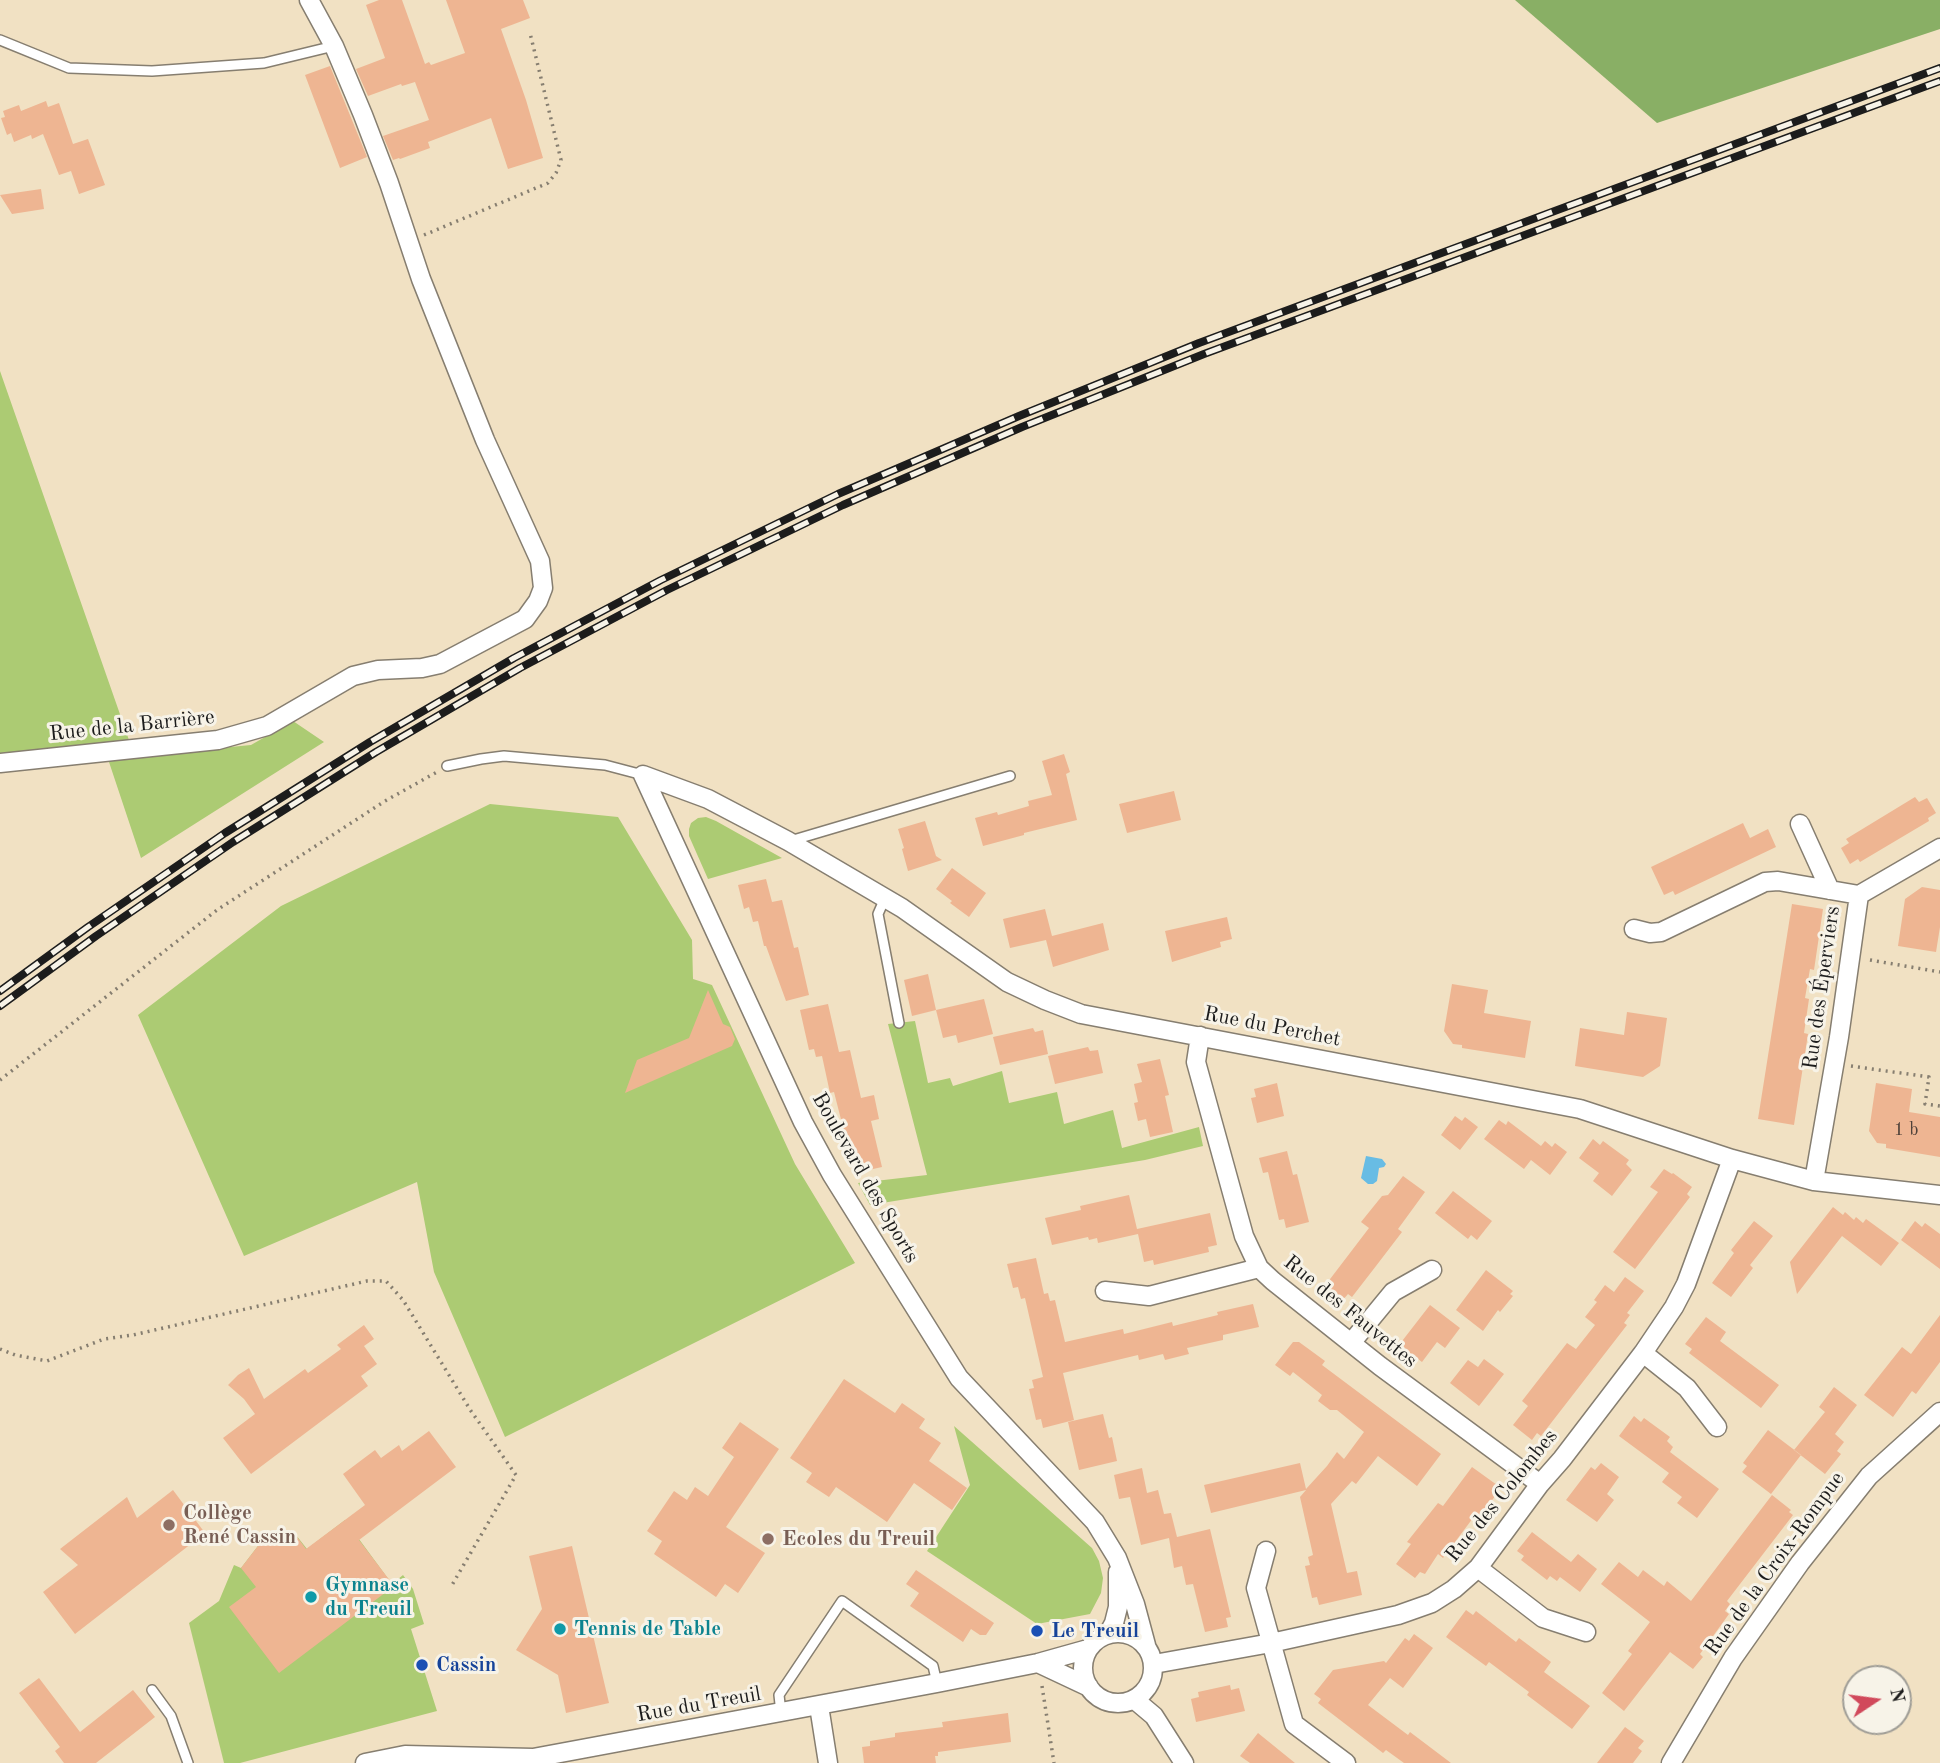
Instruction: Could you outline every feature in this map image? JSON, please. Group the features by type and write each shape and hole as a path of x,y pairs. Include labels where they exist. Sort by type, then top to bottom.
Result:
{"street":[{"name":"Rue de la Barrière","path":"0,763 218,740 267,726 353,676 378,670 422,668 440,664 525,619 538,601 543,588 540,561 485,440 421,279 367,126 334,47 309,0"},
{"name":"Rue du Perchet","path":"643,775 708,799 788,841 902,908 1007,982 1081,1014 1580,1109 1732,1159 1814,1181 1940,1195"},
{"name":"Boulevard des Sports","path":"643,775 803,1122 832,1175 959,1378 1095,1522 1117,1559 1135,1604 1146,1645"},
{"path":"1800,824 1830,890"},
{"name":"Rue des Éperviers","path":"1814,1181 1859,895 1940,848"},
{"path":"1634,929 1650,933 1661,932 1765,883 1778,881 1859,895"},
{"name":"Rue des Fauvettes","path":"1200,1036 1196,1062 1244,1236 1259,1268 1380,1366 1540,1484"},
{"name":"Rue des Colombes","path":"1154,1664 1271,1643 1398,1615 1432,1603 1454,1589 1478,1568 1643,1353 1674,1307 1686,1284 1732,1159"},
{"path":"1105,1291 1149,1296 1259,1268"},
{"path":"1351,1343 1393,1292 1432,1270"},
{"path":"1643,1353 1688,1388 1717,1427"},
{"name":"Rue de la Croix-Rompue","path":"1671,1763 1732,1658 1800,1563 1869,1476 1940,1412"},
{"path":"1266,1551 1256,1588 1294,1724 1346,1763"},
{"name":"Boulevard des Sports","path":"1108,1634 1118,1607 1117,1559"},
{"path":"1478,1568 1543,1618 1586,1632"},
{"path":"1038,1663 1089,1688 1105,1700 1125,1703 1135,1700 1150,1685 1154,1664 1146,1645 1128,1633 1108,1634 1098,1639 1085,1656 1083,1672 1089,1688"},
{"name":"Rue du Treuil","path":"365,1763 404,1759 533,1758 937,1683 1038,1663 1088,1649"},
{"path":"1135,1700 1154,1716 1184,1763"},
{"path":"819,1706 828,1763"}],"lane":[{"path":"0,40 69,68 152,71 264,63 334,47"},
{"path":"447,766 504,756 605,765 643,775"},
{"path":"788,841 1010,776"},
{"path":"885,898 878,914 899,1023"},
{"path":"781,1713 779,1695 842,1601 933,1666 937,1683"},
{"path":"152,1690 172,1716 188,1763"}],"path":[{"path":"408,241 548,183 556,173 561,160 530,33"},
{"path":"0,1080 217,910 385,801 447,766"},
{"path":"1849,956 1940,972"},
{"path":"1834,1063 1929,1077 1925,1104 1940,1106"},
{"path":"0,1349 15,1355 47,1361 104,1339 133,1335 367,1281 386,1281 403,1300 471,1411 516,1475 452,1585"},
{"path":"1038,1663 1054,1763"}],"green space":[{"path":"1515,0 1940,0 1940,29 1657,123"},
{"path":"0,371 129,740 0,757"},
{"path":"293,721 324,742 141,858 108,759 251,745"},
{"path":"490,804 618,817 692,940 693,979 712,985 795,1164 855,1263 505,1437 434,1272 417,1182 244,1256 138,1015 281,906"},
{"path":"706,817 782,858 708,879 689,836 691,823"},
{"path":"915,1021 928,1083 950,1078 953,1086 1002,1071 1009,1103 1057,1092 1064,1124 1113,1110 1122,1148 1199,1127 1203,1146 1145,1160 870,1205 858,1183 927,1175 888,1024"},
{"path":"954,1426 1092,1548 1103,1578 1101,1593 1090,1614 1037,1624 927,1551 970,1485"},
{"path":"345,1520 392,1584 403,1575 413,1589 424,1624 411,1629 437,1711 240,1763 224,1763 189,1623 219,1601 234,1565 241,1568 261,1542 292,1530 307,1549"}],"water":[{"path":"1366,1156 1382,1159 1386,1164 1379,1168 1377,1181 1373,1184 1368,1184 1361,1178"}],"building":[{"path":"379,0 402,0 425,64 429,62 431,65 465,53 446,0 523,0 530,18 501,29 543,158 508,169 491,118 428,142 430,148 393,160 383,136 429,120 415,82 368,96 356,69 385,58 366,5"},
{"path":"330,66 367,157 340,168 305,75"},
{"path":"46,101 48,107 59,103 73,144 88,139 105,185 79,194 71,171 59,175 43,134 32,139 31,135 14,142 11,133 7,135 1,118 5,117 3,111 19,105 21,111"},
{"path":"41,189 44,209 12,214 0,195"},
{"path":"1064,754 1070,772 1066,774 1077,820 983,846 975,818 1029,806 1028,801 1052,795 1042,761"},
{"path":"1174,791 1181,820 1127,833 1119,804"},
{"path":"1915,797 1919,802 1927,798 1936,813 1928,818 1929,821 1860,862 1858,859 1850,864 1841,848 1849,843 1846,839"},
{"path":"925,821 936,856 942,860 908,871 898,829"},
{"path":"1743,823 1750,838 1768,829 1776,847 1675,895 1673,891 1664,895 1651,867"},
{"path":"952,868 986,893 969,917 936,889"},
{"path":"766,879 772,902 782,900 794,948 798,947 809,995 786,1001 764,946 758,921 753,922 749,907 744,909 738,885"},
{"path":"1922,887 1940,890 1940,927 1936,952 1898,946 1905,899"},
{"path":"1792,904 1823,909 1814,970 1810,969 1805,998 1809,999 1804,1033 1808,1034 1794,1125 1758,1119"},
{"path":"1045,909 1052,936 1103,923 1109,950 1053,967 1046,940 1010,948 1003,919"},
{"path":"1227,917 1232,939 1220,942 1221,947 1172,962 1165,931"},
{"path":"928,974 936,1010 912,1016 904,980"},
{"path":"1452,984 1488,990 1484,1013 1531,1021 1525,1058 1462,1048 1462,1045 1453,1044 1444,1031"},
{"path":"708,990 723,1024 730,1027 735,1039 732,1046 625,1093 637,1060 689,1038"},
{"path":"984,999 993,1034 958,1043 956,1035 943,1038 936,1010"},
{"path":"828,1004 839,1052 850,1050 861,1098 874,1095 879,1119 871,1121 882,1167 864,1171 861,1160 856,1161 852,1142 847,1143 834,1092 830,1093 822,1056 816,1057 814,1049 809,1050 800,1010"},
{"path":"1627,1012 1667,1018 1660,1066 1643,1077 1575,1066 1580,1028 1624,1035"},
{"path":"1033,1028 1035,1032 1043,1030 1048,1054 1000,1065 993,1037"},
{"path":"1088,1047 1090,1051 1098,1050 1103,1073 1055,1084 1048,1056"},
{"path":"1160,1059 1169,1095 1165,1096 1173,1132 1150,1137 1146,1119 1138,1121 1134,1084 1142,1082 1137,1064"},
{"path":"1277,1083 1284,1116 1257,1123 1251,1098 1256,1097 1254,1089"},
{"path":"1876,1083 1912,1089 1909,1112 1940,1117 1940,1157 1886,1148 1886,1144 1877,1143 1869,1131"},
{"path":"1455,1116 1462,1121 1465,1117 1478,1127 1460,1150 1441,1135"},
{"path":"1499,1120 1506,1125 1508,1121 1541,1146 1545,1141 1552,1147 1555,1143 1567,1152 1550,1175 1531,1160 1524,1169 1484,1139"},
{"path":"1593,1139 1600,1145 1603,1141 1629,1160 1626,1164 1632,1170 1612,1196 1593,1181 1599,1173 1579,1158"},
{"path":"1287,1151 1293,1175 1297,1174 1309,1222 1286,1228 1284,1219 1279,1220 1268,1172 1263,1173 1259,1158"},
{"path":"1664,1169 1692,1187 1687,1194 1690,1197 1635,1269 1613,1252 1658,1192 1650,1187"},
{"path":"1403,1176 1425,1192 1398,1229 1402,1232 1352,1297 1348,1294 1342,1301 1324,1287 1369,1228 1361,1222"},
{"path":"1453,1191 1492,1221 1477,1240 1471,1235 1468,1239 1435,1213"},
{"path":"1129,1195 1137,1229 1210,1213 1217,1245 1208,1247 1209,1252 1154,1265 1153,1260 1144,1262 1138,1234 1098,1243 1097,1238 1089,1240 1088,1237 1052,1245 1045,1218 1081,1210 1080,1206"},
{"path":"1833,1207 1854,1220 1856,1217 1863,1223 1866,1219 1899,1243 1881,1266 1842,1236 1797,1294 1790,1262"},
{"path":"1754,1221 1773,1236 1750,1265 1753,1268 1731,1297 1712,1283 1734,1253 1731,1250"},
{"path":"1915,1221 1922,1227 1925,1223 1940,1234 1940,1269 1901,1240"},
{"path":"1036,1258 1044,1294 1048,1293 1050,1301 1055,1300 1065,1342 1123,1329 1124,1334 1172,1322 1173,1326 1253,1304 1259,1327 1223,1335 1223,1340 1187,1348 1189,1354 1165,1360 1163,1354 1139,1360 1138,1355 1063,1373 1074,1420 1043,1428 1041,1419 1036,1420 1029,1389 1034,1388 1032,1380 1043,1377 1025,1298 1021,1299 1018,1287 1013,1288 1007,1264"},
{"path":"1486,1270 1513,1291 1510,1294 1513,1296 1500,1312 1498,1310 1483,1331 1456,1310"},
{"path":"1625,1277 1644,1291 1627,1313 1630,1315 1624,1323 1627,1325 1541,1436 1537,1433 1532,1440 1513,1425 1528,1406 1522,1401 1567,1343 1576,1349 1595,1325 1585,1317 1597,1302 1594,1300 1605,1285 1614,1292"},
{"path":"1430,1305 1460,1328 1445,1348 1437,1342 1422,1362 1399,1345"},
{"path":"1940,1315 1940,1362 1916,1394 1912,1391 1893,1417 1864,1395 1902,1347 1911,1354"},
{"path":"1706,1317 1726,1332 1720,1341 1779,1385 1761,1408 1689,1353 1692,1349 1685,1344"},
{"path":"364,1325 374,1339 364,1346 377,1364 361,1376 368,1386 251,1474 223,1438 255,1414 244,1399 228,1385 249,1368 264,1399 305,1369 308,1373 341,1349 337,1345"},
{"path":"1293,1342 1299,1342 1325,1361 1322,1365 1441,1454 1417,1486 1378,1456 1356,1484 1352,1481 1331,1504 1347,1573 1357,1571 1362,1595 1319,1605 1317,1597 1312,1598 1305,1566 1310,1565 1308,1557 1313,1555 1300,1497 1306,1490 1211,1513 1204,1485 1300,1463 1306,1489 1337,1452 1344,1459 1364,1432 1337,1410 1330,1410 1318,1401 1322,1395 1293,1372 1290,1376 1275,1365"},
{"path":"1484,1359 1504,1374 1479,1406 1450,1383 1468,1360 1478,1367"},
{"path":"844,1379 895,1413 902,1403 925,1419 919,1428 941,1443 929,1461 967,1488 952,1510 914,1483 887,1522 836,1487 829,1497 806,1482 812,1473 790,1458"},
{"path":"1834,1387 1857,1405 1835,1434 1844,1442 1837,1451 1841,1454 1825,1474 1794,1450 1825,1412 1819,1407"},
{"path":"1103,1414 1117,1461 1079,1470 1068,1422"},
{"path":"1634,1416 1641,1422 1644,1418 1670,1437 1667,1441 1673,1447 1670,1452 1719,1489 1697,1518 1677,1503 1682,1497 1662,1482 1669,1473 1619,1436"},
{"path":"740,1422 779,1449 726,1527 765,1553 738,1593 725,1584 716,1597 654,1554 662,1541 647,1531 674,1491 687,1500 695,1487 708,1496 734,1457 722,1448"},
{"path":"1768,1430 1801,1455 1771,1494 1742,1472 1747,1466 1743,1463"},
{"name":"Gymnase du Treuil","path":"429,1431 456,1467 359,1540 394,1586 279,1673 229,1607 256,1587 241,1568 261,1542 292,1530 306,1549 365,1505 343,1474 375,1450 381,1458 399,1445 402,1451"},
{"path":"1601,1463 1619,1477 1607,1494 1614,1500 1597,1522 1566,1500 1591,1467 1595,1470"},
{"path":"1472,1467 1497,1485 1492,1492 1496,1495 1476,1521 1473,1518 1443,1558 1438,1554 1425,1574 1420,1572 1415,1578 1396,1564 1411,1544 1407,1542 1438,1503 1443,1506"},
{"path":"1142,1468 1147,1493 1158,1490 1164,1514 1171,1513 1177,1537 1210,1529 1231,1617 1226,1618 1228,1627 1205,1632 1193,1584 1186,1585 1182,1566 1174,1568 1169,1538 1141,1545 1130,1497 1119,1499 1114,1475"},
{"path":"173,1490 205,1533 75,1634 43,1592 78,1565 60,1549 127,1497 137,1518"},
{"path":"1772,1495 1791,1510 1789,1512 1793,1515 1727,1601 1730,1604 1725,1611 1729,1614 1700,1654 1703,1657 1693,1669 1670,1652 1624,1711 1602,1693 1632,1654 1628,1651 1650,1622 1601,1584 1619,1562 1638,1577 1643,1570 1664,1586 1667,1581 1691,1601"},
{"path":"1532,1532 1571,1562 1578,1554 1597,1569 1580,1592 1560,1577 1557,1581 1550,1576 1547,1580 1521,1560 1524,1556 1517,1551"},
{"name":"Tennis de Table","path":"572,1546 609,1703 566,1713 558,1675 516,1650 542,1609 529,1556"},
{"path":"916,1570 994,1623 986,1635 980,1635 971,1629 963,1642 910,1606 919,1593 906,1584"},
{"path":"1466,1610 1473,1615 1476,1611 1516,1642 1519,1638 1551,1662 1544,1672 1590,1706 1572,1729 1489,1662 1486,1666 1446,1637"},
{"path":"1414,1634 1433,1648 1403,1688 1390,1678 1368,1705 1451,1763 1404,1763 1386,1750 1383,1753 1318,1703 1321,1699 1314,1694 1333,1670 1384,1661 1386,1663 1405,1638 1409,1641"},
{"path":"39,1678 80,1732 133,1690 155,1717 96,1763 64,1763 55,1751 60,1747 19,1693"},
{"path":"1230,1685 1231,1690 1239,1688 1245,1711 1196,1722 1191,1699 1199,1697 1198,1692"},
{"path":"1008,1713 1011,1742 938,1752 938,1756 935,1756 936,1763 864,1763 862,1747 870,1746 870,1741 895,1737 895,1733 943,1727 942,1722"},
{"path":"1625,1727 1644,1741 1638,1748 1642,1751 1633,1763 1597,1763"},
{"path":"1258,1733 1295,1763 1250,1763 1240,1756"}],"railway":[{"path":"0,991 225,833 370,742 514,658 661,580 838,494 1019,416 1199,343 1940,68"},
{"path":"0,1006 233,842 376,752 520,668 667,590 843,505 1022,427 1204,354 1940,81"}],"place":[{"name":"Collège René Cassin","path":"169,1525"},
{"name":"Ecoles du Treuil","path":"768,1539"},
{"name":"Gymnase du Treuil","path":"311,1597"},
{"name":"Tennis de Table","path":"560,1629"},
{"name":"Le Treuil","path":"1037,1631"},
{"name":"Cassin","path":"422,1665"}]}
